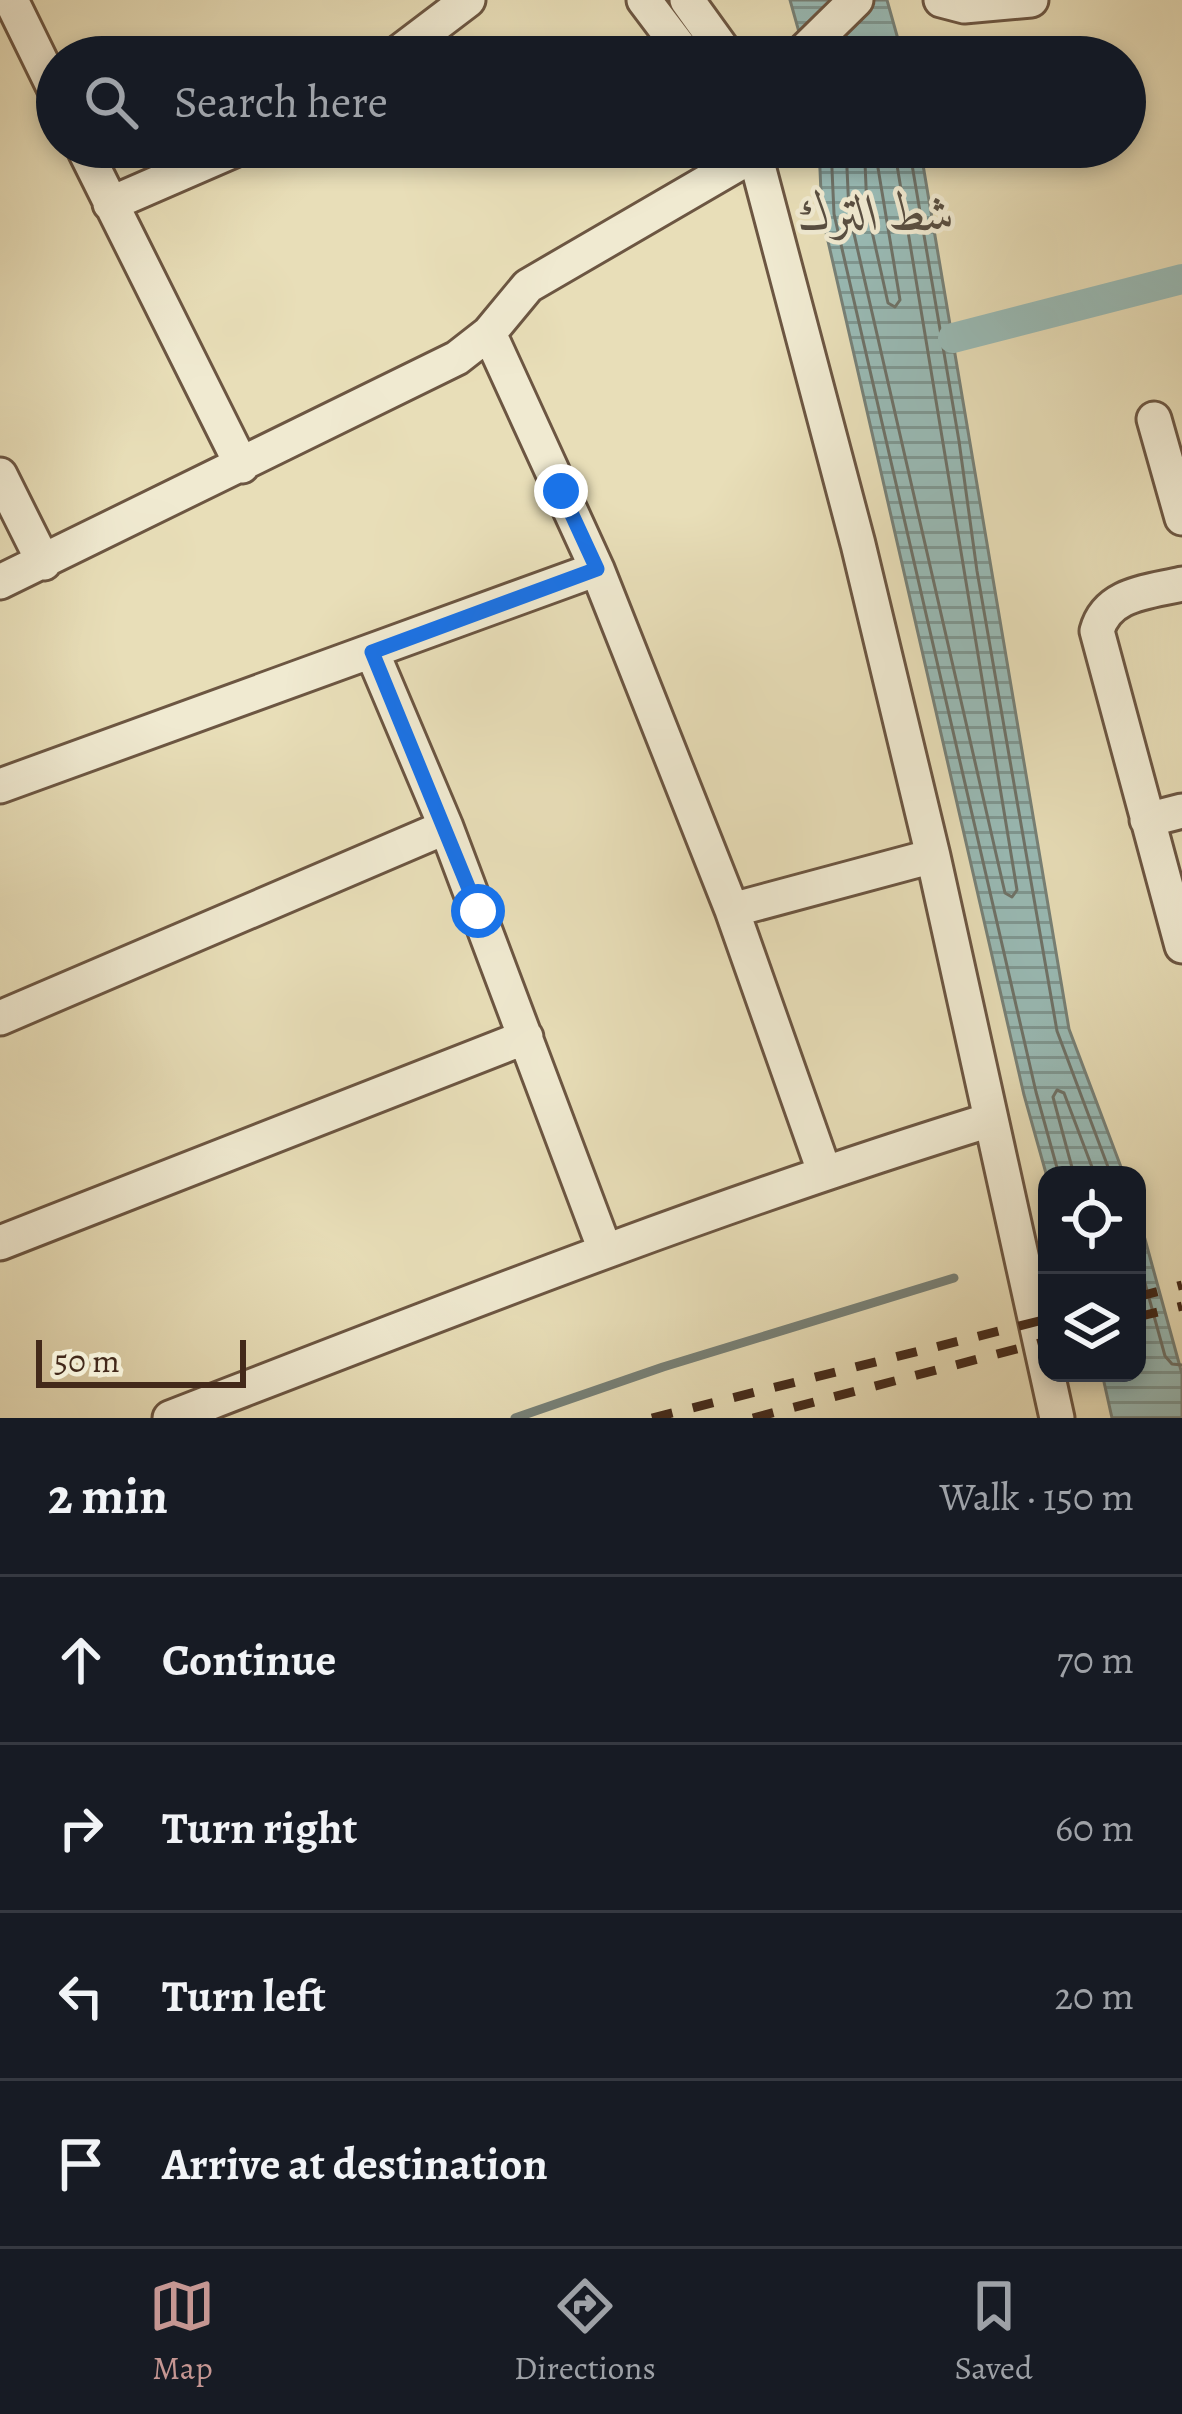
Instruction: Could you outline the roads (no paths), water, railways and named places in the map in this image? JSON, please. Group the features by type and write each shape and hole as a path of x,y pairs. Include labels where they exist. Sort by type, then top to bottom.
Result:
{"street":[{"path":"11,0 36,51"},
{"path":"421,36 468,0"},
{"path":"644,0 671,36"},
{"path":"687,0 713,36"},
{"path":"819,36 856,0"},
{"path":"941,0 992,6 1031,0"},
{"path":"93,168 242,466"},
{"path":"110,204 193,168"},
{"path":"0,582 457,358 489,333 528,286 724,168"},
{"path":"759,168 858,544 1057,1418"},
{"path":"489,333 597,569 732,910 824,1171"},
{"path":"1154,418 1182,518"},
{"path":"0,475 44,563"},
{"path":"0,786 597,569"},
{"path":"1182,584 1112,604 1101,615 1097,631 1182,946"},
{"path":"372,652 446,827 605,1250"},
{"path":"1147,820 1182,811"},
{"path":"0,1018 446,827"},
{"path":"732,910 932,856"},
{"path":"0,1243 526,1036"},
{"path":"170,1418 605,1250 824,1171 990,1120"}],"water":[{"name":"شط الترك","path":"790,0 887,0 897,36 800,36"},
{"name":"شط الترك","path":"820,168 924,168 1069,1029 1121,1166 1044,1166 822,215"},
{"path":"1146,1243 1182,1374 1182,1418 1112,1418 1104,1382 1146,1382"}],"waterway":[{"path":"953,338 1182,279"},
{"path":"515,1418 663,1367 954,1278"}],"railway":[{"path":"1146,1295 1182,1285"},
{"path":"1146,1315 1182,1306"},
{"path":"652,1418 1038,1321"},
{"path":"753,1418 1038,1343"}]}
